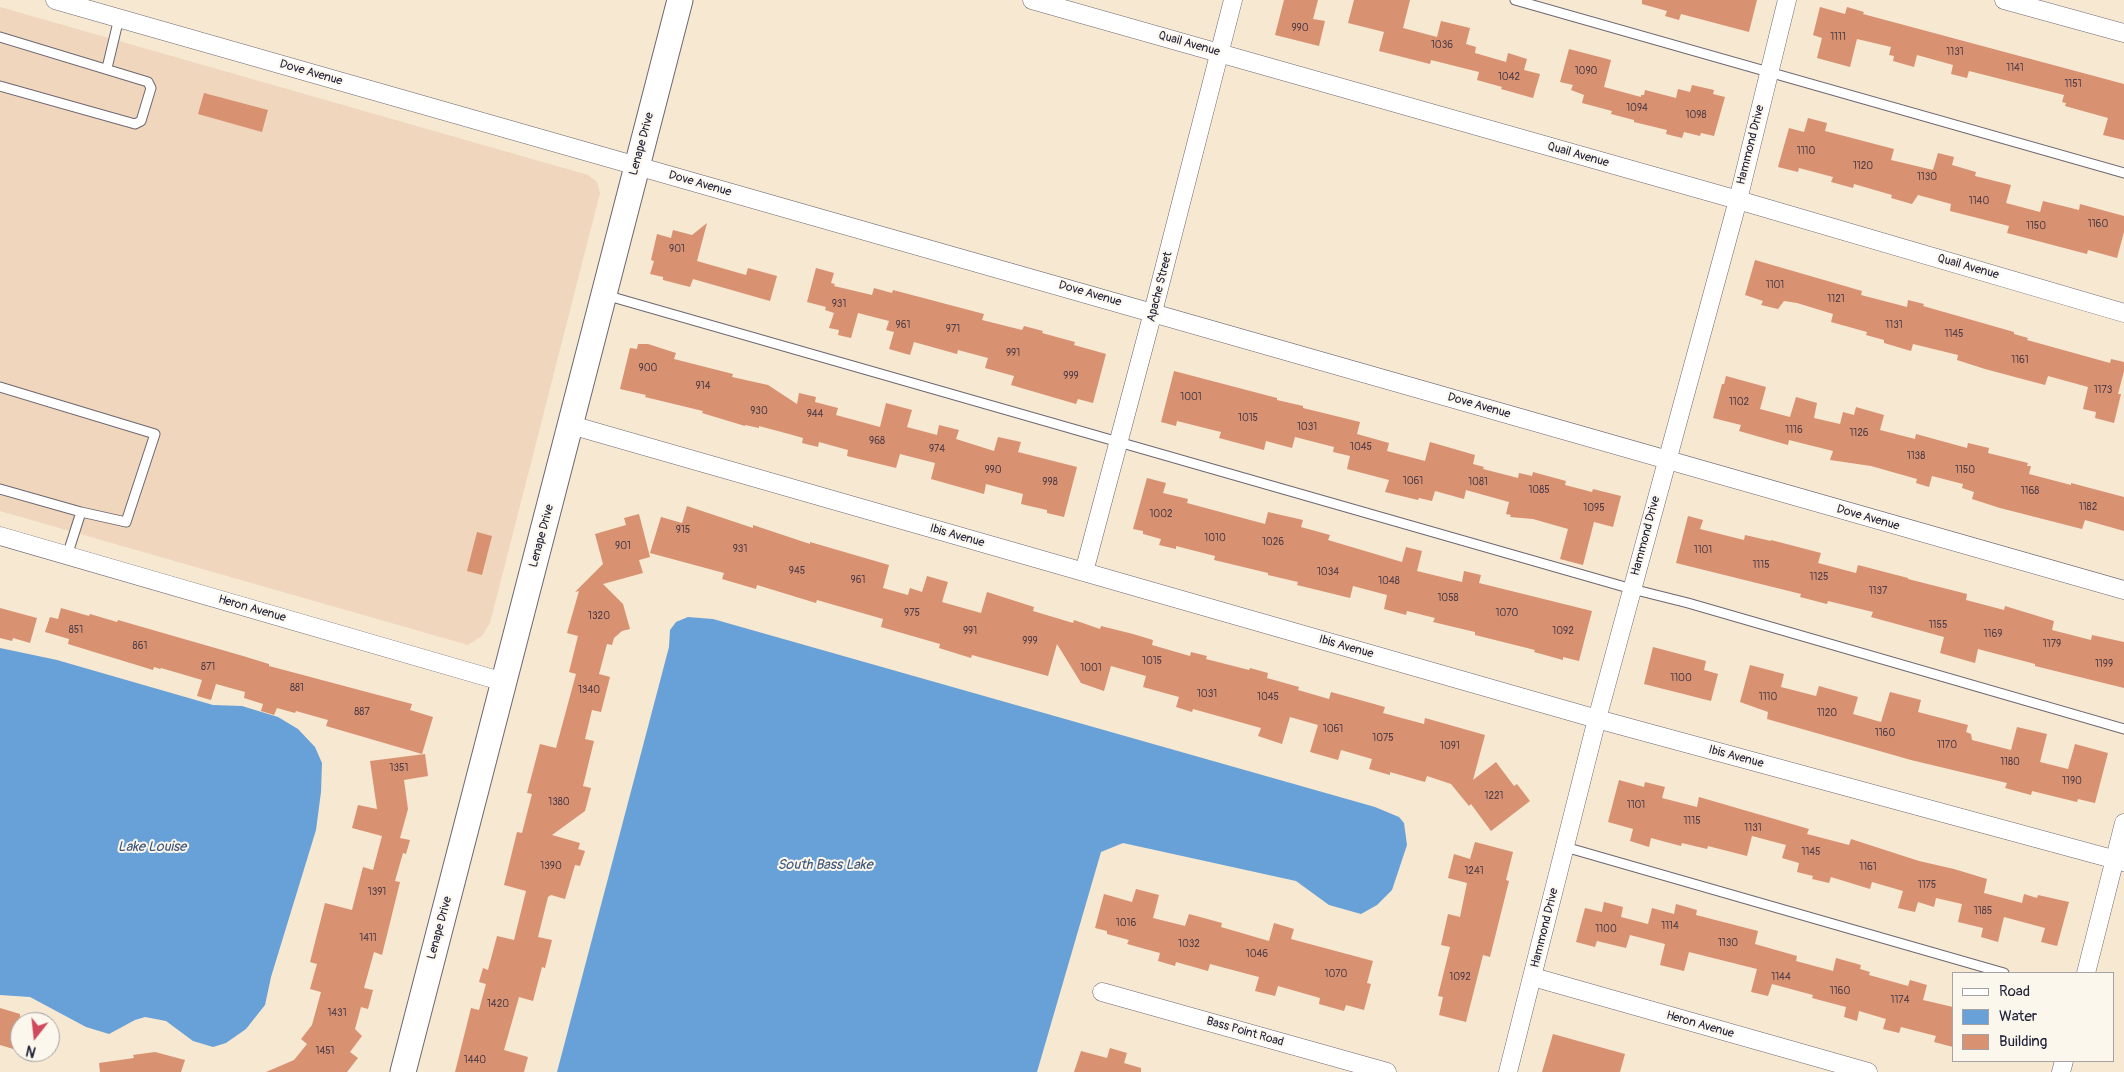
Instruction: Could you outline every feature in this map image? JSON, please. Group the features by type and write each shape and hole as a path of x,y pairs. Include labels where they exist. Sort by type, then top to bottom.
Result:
{"street":[{"name":"Dove Avenue","path":"55,0 2124,590"},
{"name":"Lenape Drive","path":"403,1072 680,0"},
{"name":"Quail Avenue","path":"1032,0 1738,200 2124,313"},
{"name":"Apache Street","path":"1084,572 1154,312 1232,0"},
{"name":"Hammond Drive","path":"1508,1072 1597,719 1738,200 1787,0"},
{"path":"2004,0 2124,33"},
{"name":"Ibis Avenue","path":"571,425 1597,719 2119,861"},
{"name":"Heron Avenue","path":"0,536 504,682"},
{"path":"2086,972 2119,861 2124,823"},
{"name":"Heron Avenue","path":"1533,977 1868,1072"},
{"name":"Bass Point Road","path":"1102,992 1387,1072"}],"lane":[{"path":"1515,0 2124,173"},
{"path":"107,68 119,18"},
{"path":"0,37 107,68 148,82 151,85 140,122 135,124 0,86"},
{"path":"604,295 2124,729"},
{"path":"0,387 155,434 126,522 81,512 0,489"},
{"path":"67,556 81,512"},
{"path":"1565,847 2001,972"}],"shaded area":[{"path":"0,7 588,175 597,182 600,193 490,623 482,636 468,645 0,511"}],"water":[{"name":"South Bass Lake","path":"688,617 713,619 1375,807 1399,817 1404,823 1407,845 1392,890 1377,905 1361,914 1329,905 1296,881 1123,843 1101,852 1037,1072 557,1072 669,647 670,630 676,622"},
{"name":"Lake Louise","path":"0,648 57,660 213,705 242,706 278,717 298,729 315,747 322,763 321,792 316,830 271,977 265,1005 246,1029 226,1043 213,1047 193,1041 166,1021 145,1017 135,1020 109,1034 86,1027 30,997 0,995"}],"building":[{"path":"1284,0 1318,0 1313,19 1325,21 1319,46 1275,35"},
{"path":"1354,0 1410,0 1403,28 1437,37 1441,21 1470,28 1466,44 1476,47 1475,53 1506,62 1508,53 1527,59 1524,70 1540,74 1533,98 1477,80 1479,72 1431,60 1430,64 1379,51 1384,32 1348,23"},
{"path":"1642,0 1757,0 1749,32 1681,14 1679,20 1665,16 1667,11 1642,4"},
{"path":"1820,7 1845,14 1847,7 1864,12 1863,14 2124,84 2124,140 2103,135 2108,118 2065,106 2066,103 2062,102 2064,95 1969,71 1967,78 1951,74 1953,65 1917,55 1914,67 1893,61 1894,56 1889,55 1891,47 1857,39 1850,67 1817,58 1822,38 1813,35"},
{"path":"1569,49 1611,60 1604,87 1641,97 1641,95 1644,95 1645,90 1676,98 1678,89 1690,92 1692,85 1714,90 1713,94 1725,97 1714,136 1701,133 1700,136 1684,132 1682,138 1666,134 1667,130 1634,122 1634,120 1611,114 1612,111 1582,103 1584,95 1571,90 1573,85 1560,82"},
{"path":"204,93 268,110 262,132 198,114"},
{"path":"1808,118 1827,123 1825,131 1894,149 1891,160 1933,170 1938,153 1954,157 1952,165 1976,172 1975,176 2011,185 2006,203 2040,212 2043,201 2079,210 2080,204 2124,216 2124,232 2117,258 2088,250 2087,254 2007,233 2009,226 1950,211 1951,204 1918,195 1912,204 1891,198 1892,195 1854,184 1853,188 1831,182 1833,177 1799,168 1798,172 1778,167 1789,128 1804,132"},
{"path":"707,223 697,261 746,275 748,268 777,276 770,301 693,279 690,287 663,280 663,277 650,274 654,261 651,260 657,234 671,238 673,230 692,235"},
{"path":"1755,260 1862,291 1861,295 1907,307 1908,300 1924,304 1923,306 2014,332 2014,334 2028,338 2027,340 2110,363 2111,359 2124,362 2124,371 2118,394 2121,394 2114,423 2095,418 2096,412 2083,409 2088,387 2048,376 2045,385 1957,360 1958,355 1913,344 1911,351 1884,343 1884,340 1866,335 1867,332 1831,322 1833,314 1797,303 1784,301 1778,309 1761,305 1763,301 1745,295"},
{"path":"816,268 834,273 831,283 835,284 834,286 872,295 874,288 892,293 893,290 984,314 982,320 1022,330 1024,326 1043,331 1042,333 1075,342 1074,345 1106,354 1093,403 1078,399 1076,404 1011,385 1014,376 985,368 988,358 958,350 957,354 914,342 910,355 889,349 894,332 886,330 889,321 858,313 851,338 838,335 839,330 829,328 834,313 825,310 826,307 807,302"},
{"path":"638,344 648,344 676,353 674,359 733,374 732,377 768,385 797,404 799,393 816,397 815,402 838,408 836,415 880,427 886,403 912,410 907,427 937,435 939,425 959,430 956,439 994,451 998,437 1021,442 1018,452 1077,467 1064,517 1047,513 1047,510 1021,504 1023,494 986,484 984,494 931,479 935,463 900,454 896,468 847,456 848,450 819,442 818,447 802,443 803,438 759,426 759,428 745,426 702,413 703,411 620,389 630,348 637,349"},
{"path":"1174,371 1277,398 1277,400 1303,406 1303,408 1360,422 1357,434 1389,443 1387,451 1425,461 1430,442 1475,455 1473,464 1484,467 1483,469 1518,478 1519,473 1532,476 1533,472 1566,481 1565,485 1592,492 1593,489 1621,496 1613,527 1594,522 1583,565 1560,559 1568,529 1533,519 1510,517 1511,515 1506,514 1509,502 1466,490 1464,499 1435,491 1432,501 1419,498 1418,500 1385,492 1389,480 1347,469 1350,456 1333,452 1334,447 1295,437 1292,448 1266,441 1264,450 1219,438 1221,432 1177,421 1176,426 1161,422"},
{"path":"1726,376 1766,387 1760,409 1790,417 1796,397 1817,403 1814,418 1840,424 1843,412 1854,415 1856,407 1884,415 1880,430 1915,439 1916,434 1967,448 1968,443 1989,448 1988,453 2028,463 2027,466 2031,466 2029,474 2124,497 2124,531 2085,520 2082,529 2000,508 1972,499 1974,492 1962,488 1963,484 1932,476 1929,487 1916,483 1917,479 1871,466 1830,460 1833,451 1789,440 1788,445 1739,431 1741,425 1713,418"},
{"path":"1147,478 1166,483 1163,493 1188,499 1187,503 1265,524 1268,512 1303,520 1301,527 1330,535 1328,540 1402,562 1406,547 1422,551 1417,571 1462,582 1464,571 1481,575 1479,583 1592,611 1579,661 1563,657 1563,660 1534,652 1535,650 1475,635 1475,632 1433,622 1435,618 1407,611 1406,615 1384,609 1387,595 1353,586 1350,598 1297,585 1298,582 1268,575 1268,573 1214,560 1215,556 1176,546 1176,549 1159,545 1161,539 1133,529"},
{"path":"687,506 753,528 753,525 810,544 810,542 889,565 883,588 908,595 910,588 922,592 927,576 948,582 942,602 981,613 987,592 1034,607 1033,611 1073,623 1074,620 1100,629 1101,626 1133,634 1153,640 1152,645 1190,656 1191,652 1207,656 1206,659 1268,673 1267,678 1299,687 1298,690 1329,699 1331,692 1385,707 1383,713 1424,724 1425,718 1485,735 1473,780 1496,762 1514,786 1517,784 1530,801 1491,831 1471,804 1469,806 1451,784 1427,776 1425,782 1390,772 1390,775 1369,769 1372,759 1341,750 1338,760 1310,752 1318,725 1290,717 1282,744 1258,736 1261,728 1193,709 1192,712 1176,707 1179,697 1143,687 1146,676 1111,666 1104,691 1081,683 1057,644 1048,676 972,655 971,658 939,648 940,644 881,627 883,619 817,600 816,603 757,585 756,589 722,579 724,573 650,553 661,517 682,523"},
{"path":"639,514 650,557 639,560 643,573 603,584 623,604 630,629 622,631 614,638 612,645 607,644 599,674 610,677 601,712 592,710 585,739 594,741 583,786 591,788 585,811 552,835 580,843 578,849 585,851 580,866 575,865 565,899 551,895 548,897 538,937 552,940 545,968 542,967 533,1001 519,997 504,1050 528,1057 524,1072 455,1072 471,1008 479,1010 486,984 479,982 483,968 488,970 497,936 514,940 526,891 504,885 517,832 522,833 532,794 527,793 540,744 556,748 576,674 569,672 578,636 567,633 579,591 575,592 603,564 595,534 626,525 624,518"},
{"path":"1688,516 1703,520 1700,529 1744,540 1745,535 1771,540 1821,553 1818,563 1856,573 1858,565 1967,594 1966,600 2004,610 2005,606 2054,621 2052,630 2091,640 2092,635 2124,642 2124,688 2035,666 2035,664 1978,649 1975,663 1940,653 1944,637 1871,617 1873,612 1828,601 1827,604 1800,597 1801,594 1676,563"},
{"path":"477,532 492,536 482,575 467,571"},
{"path":"0,608 37,618 30,643 13,638 12,641 0,638"},
{"path":"61,608 117,622 118,620 243,656 269,664 269,666 412,704 410,710 433,717 422,754 326,726 328,720 296,711 295,713 277,708 274,715 261,711 263,704 244,698 245,692 216,684 211,700 197,696 202,680 161,668 154,667 153,670 68,644 69,639 45,632 50,617 58,619"},
{"path":"1653,647 1706,661 1704,670 1718,674 1711,701 1644,684"},
{"path":"1750,665 1784,674 1781,687 1816,696 1819,686 1858,697 1853,714 1881,722 1890,692 1921,700 1918,712 1968,725 1966,732 1971,734 1972,740 2011,750 2017,727 2047,734 2040,762 2068,769 2075,744 2108,753 2095,803 2078,799 2077,802 2032,791 2031,795 2005,788 2007,783 1911,760 1767,719 1768,712 1740,702"},
{"path":"425,754 428,776 404,780 408,809 400,838 410,840 406,854 403,853 395,881 400,882 382,955 374,952 364,988 373,990 368,1009 361,1007 355,1029 362,1036 350,1052 358,1058 347,1072 266,1072 294,1060 307,1044 301,1039 312,1025 321,992 310,989 317,964 310,962 325,903 352,910 363,867 373,870 382,836 352,828 358,805 377,809 370,761"},
{"path":"1619,780 1644,787 1645,782 1665,787 1662,798 1697,807 1699,797 1809,829 1807,834 1849,845 1851,839 1919,861 1987,879 1984,893 2022,903 2024,894 2037,898 2038,895 2069,902 2057,946 2041,942 2045,928 2004,917 1998,942 1981,937 1983,928 1958,922 1962,904 1936,898 1934,907 1918,902 1915,912 1898,908 1903,891 1872,882 1870,889 1831,877 1829,883 1812,879 1813,876 1797,872 1799,863 1782,858 1786,845 1752,836 1747,856 1708,846 1707,849 1682,843 1681,846 1651,838 1649,847 1630,841 1633,829 1608,822"},
{"path":"1475,842 1513,852 1506,880 1509,881 1490,957 1483,955 1466,1022 1439,1015 1443,997 1438,996 1450,947 1441,945 1448,914 1460,917 1467,883 1448,878 1454,854 1470,859"},
{"path":"1136,889 1159,895 1153,918 1185,926 1189,914 1222,923 1221,927 1269,941 1274,923 1294,929 1291,939 1373,961 1367,983 1371,984 1364,1010 1346,1005 1344,1011 1319,1004 1320,998 1278,986 1275,996 1255,991 1259,977 1210,964 1208,971 1176,962 1175,966 1158,961 1160,953 1127,944 1129,940 1107,934 1107,931 1095,928 1104,894 1132,902"},
{"path":"1604,902 1623,907 1621,917 1648,924 1652,908 1674,914 1676,904 1697,910 1696,915 1758,931 1755,944 1797,956 1796,961 1833,971 1836,958 1861,965 1860,969 1870,972 1869,975 1908,986 1910,980 1927,985 1923,1000 1952,1007 1952,1047 1934,1042 1936,1036 1901,1027 1899,1033 1883,1029 1886,1019 1859,1011 1857,1021 1844,1017 1846,1007 1812,998 1813,995 1772,984 1768,996 1751,992 1757,969 1689,952 1684,971 1660,965 1665,944 1630,935 1626,948 1597,941 1595,947 1576,942 1585,908 1602,912"},
{"path":"0,1008 13,1012 10,1012 10,1048 0,1045"},
{"path":"1553,1034 1625,1054 1620,1072 1542,1072"},
{"path":"1110,1048 1127,1053 1124,1063 1141,1068 1141,1072 1074,1072 1081,1051 1107,1058"},
{"path":"155,1052 185,1060 181,1072 100,1072 99,1063 134,1058 133,1055"}]}
